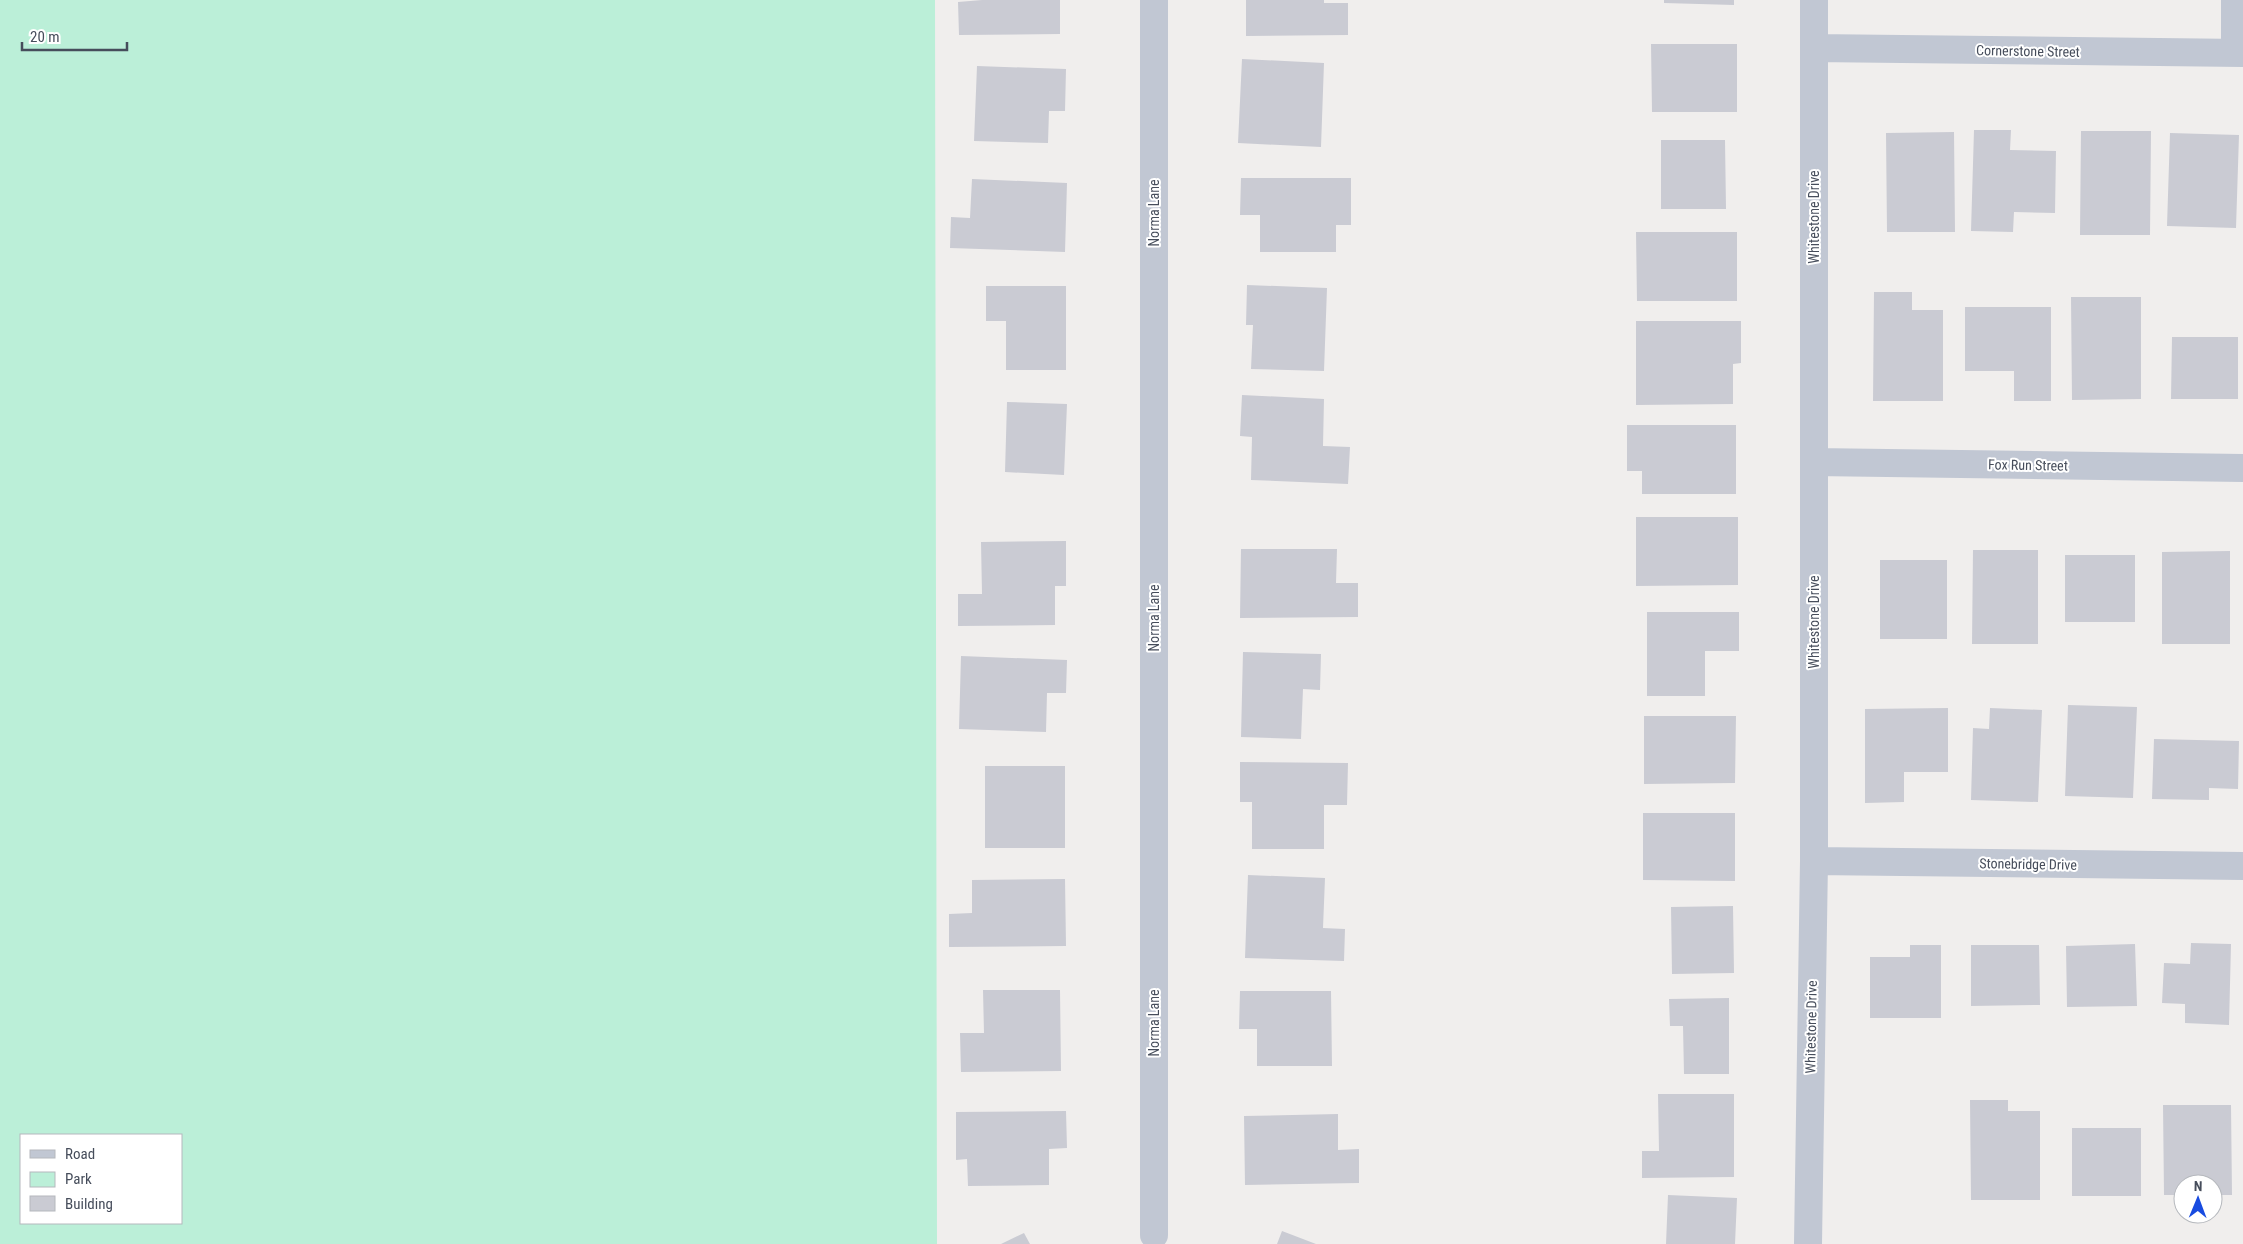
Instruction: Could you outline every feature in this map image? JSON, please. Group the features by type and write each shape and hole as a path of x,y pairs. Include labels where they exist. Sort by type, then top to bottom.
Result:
{"street":[{"name":"Norma Lane","path":"1154,0 1154,1235"},
{"name":"Whitestone Drive","path":"1808,1244 1814,861 1814,0"},
{"path":"2235,0 2239,54"},
{"name":"Cornerstone Street","path":"1814,48 2239,54"},
{"name":"Fox Run Street","path":"1814,462 2243,468"},
{"name":"Stonebridge Drive","path":"1814,861 2243,866"}],"green space":[{"path":"0,0 935,0 937,1244 0,1244"}],"building":[{"path":"982,0 1060,0 1060,34 959,35 958,2"},
{"path":"1246,0 1324,0 1324,3 1348,3 1348,35 1246,36"},
{"path":"1664,0 1734,0 1734,5 1664,3"},
{"path":"1651,44 1737,44 1737,112 1652,112"},
{"path":"1242,59 1324,63 1321,147 1238,143"},
{"path":"977,66 1066,69 1065,111 1049,111 1048,143 974,141"},
{"path":"1974,130 2011,130 2010,150 2056,151 2055,213 2014,212 2013,232 1971,231"},
{"path":"2081,131 2151,131 2150,235 2080,235"},
{"path":"1954,132 1955,232 1887,232 1886,133"},
{"path":"2170,133 2239,135 2236,228 2167,226"},
{"path":"1661,140 1725,140 1726,209 1661,209"},
{"path":"1241,178 1351,178 1351,225 1336,225 1336,252 1260,252 1260,215 1240,215"},
{"path":"972,179 1067,183 1065,252 950,248 951,217 970,218"},
{"path":"1636,232 1737,232 1737,301 1637,301"},
{"path":"1247,285 1327,288 1324,371 1251,369 1253,325 1246,325"},
{"path":"986,286 1066,286 1066,370 1006,370 1006,321 986,321"},
{"path":"1874,292 1912,292 1912,310 1943,310 1943,401 1873,401"},
{"path":"2071,297 2141,297 2141,399 2072,400"},
{"path":"1965,307 2051,307 2051,401 2014,401 2014,371 1965,371"},
{"path":"1636,321 1741,321 1741,363 1733,364 1733,404 1636,405"},
{"path":"2172,337 2238,337 2238,399 2171,399"},
{"path":"1242,395 1324,399 1323,446 1350,447 1348,484 1251,480 1252,437 1240,436"},
{"path":"1007,402 1067,404 1064,475 1005,472"},
{"path":"1627,425 1736,425 1736,494 1642,494 1642,471 1627,471"},
{"path":"1636,517 1738,517 1738,585 1636,586"},
{"path":"1066,541 1066,586 1055,586 1055,625 958,626 958,594 982,594 981,542"},
{"path":"1241,549 1337,549 1336,583 1358,583 1358,617 1240,618"},
{"path":"1973,550 2038,550 2038,644 1972,644"},
{"path":"2230,551 2230,644 2162,644 2162,552"},
{"path":"2065,555 2135,555 2135,622 2065,622"},
{"path":"1880,560 1947,560 1947,639 1880,639"},
{"path":"1647,612 1739,612 1739,651 1705,651 1705,696 1647,696"},
{"path":"1243,652 1321,654 1320,690 1303,689 1301,739 1241,737"},
{"path":"961,656 1067,660 1066,693 1047,693 1046,732 959,729"},
{"path":"2068,705 2137,707 2133,798 2065,796"},
{"path":"1948,708 1948,772 1904,772 1904,802 1865,803 1865,709"},
{"path":"1990,708 2042,710 2038,802 1971,800 1973,728 1989,729"},
{"path":"1644,716 1736,716 1735,783 1644,784"},
{"path":"2154,739 2239,741 2238,789 2209,788 2209,800 2152,799"},
{"path":"1240,762 1348,763 1347,805 1324,805 1324,849 1252,849 1252,802 1240,802"},
{"path":"985,766 1065,766 1065,848 985,848"},
{"path":"1643,813 1735,813 1735,881 1643,880"},
{"path":"1248,875 1325,878 1323,928 1345,929 1344,961 1245,958"},
{"path":"1065,879 1066,946 949,947 949,914 972,913 972,880"},
{"path":"1733,906 1734,973 1672,974 1671,907"},
{"path":"2191,943 2231,944 2229,1025 2185,1023 2185,1004 2162,1003 2164,963 2190,964"},
{"path":"2135,944 2137,1006 2067,1007 2066,946"},
{"path":"1910,945 1941,945 1941,1018 1870,1018 1870,957 1910,957"},
{"path":"1971,945 2039,945 2040,1005 1971,1006"},
{"path":"983,990 1060,990 1061,1071 961,1072 960,1033 984,1033"},
{"path":"1240,991 1331,991 1332,1066 1257,1066 1257,1029 1239,1029"},
{"path":"1729,998 1729,1074 1684,1074 1683,1026 1670,1026 1669,999"},
{"path":"1658,1094 1734,1094 1734,1177 1642,1178 1642,1151 1659,1151"},
{"path":"1970,1100 2008,1100 2008,1111 2040,1111 2040,1200 1971,1200"},
{"path":"2163,1105 2231,1105 2232,1195 2223,1195 2223,1174 2173,1174 2173,1195 2164,1195"},
{"path":"1066,1111 1067,1148 1049,1149 1049,1185 968,1186 967,1159 956,1160 956,1112"},
{"path":"1338,1114 1338,1150 1359,1149 1359,1183 1245,1185 1244,1116"},
{"path":"2072,1128 2141,1128 2141,1196 2072,1196"},
{"path":"1668,1195 1737,1198 1735,1244 1666,1244"},
{"path":"1282,1231 1316,1244 1277,1244"},
{"path":"1024,1233 1030,1244 1001,1244"}]}
